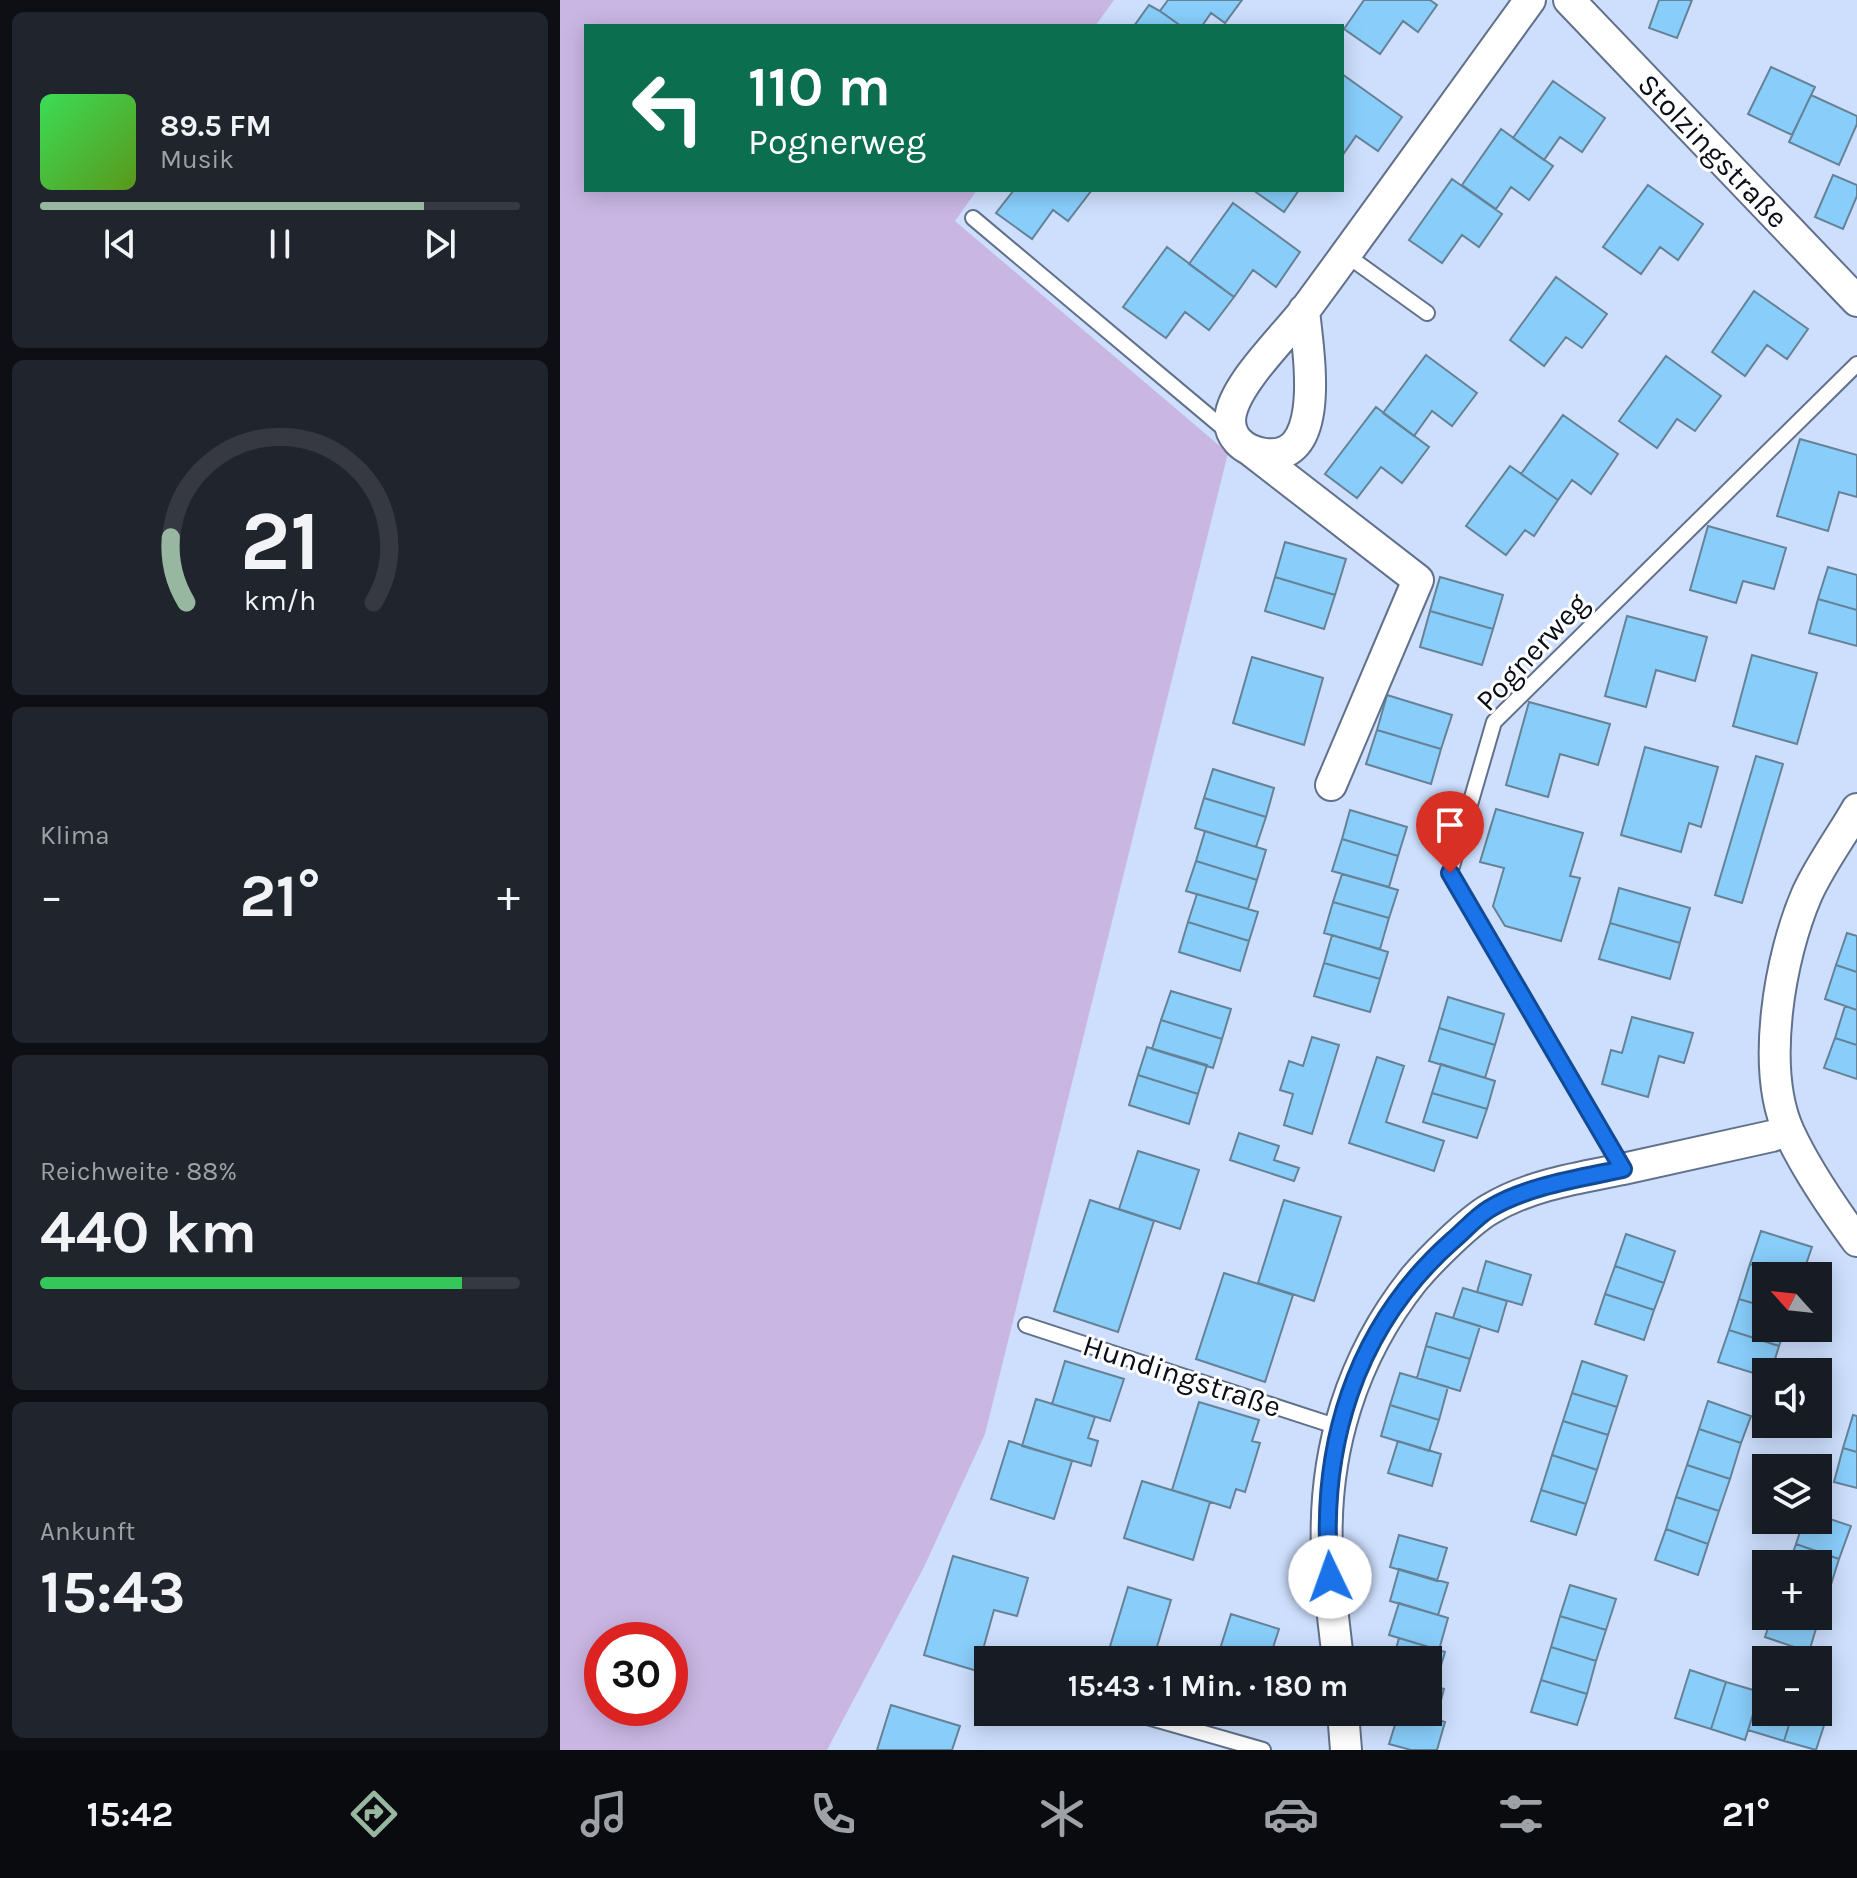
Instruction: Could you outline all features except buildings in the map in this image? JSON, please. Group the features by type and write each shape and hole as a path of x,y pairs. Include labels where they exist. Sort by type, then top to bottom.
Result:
{"street":[{"path":"1331,785 1418,580 1242,444 1230,415 1239,393 1304,310 1530,0"},
{"name":"Stolzingstraße","path":"1569,0 1857,301"},
{"path":"1242,444 1268,454 1285,450 1301,437 1308,420 1310,389 1304,310"},
{"path":"1857,809 1808,893 1783,969 1774,1037 1777,1080 1788,1130 1833,1209 1857,1241"},
{"path":"1337,1646 1327,1550 1329,1476 1338,1427 1354,1379 1373,1339 1429,1261 1489,1209 1551,1183 1788,1130"},
{"path":"1344,1726 1346,1750"}],"lane":[{"path":"973,218 1242,444"},
{"path":"1345,253 1427,313"},
{"name":"Pognerweg","path":"1623,1169 1450,873 1458,842 1494,722 1857,364"},
{"name":"Hundingstraße","path":"1026,1325 1338,1427"},
{"path":"1179,1726 1263,1750"}],"shaded area":[{"path":"560,0 1114,0 1096,24 584,24 584,192 976,192 955,221 1228,453 985,1434 924,1567 827,1750 560,1750"}],"route":[{"path":"1330,1577 1327,1550 1329,1476 1338,1427 1354,1379 1373,1339 1400,1298 1429,1261 1489,1209 1551,1183 1623,1169 1450,873"}]}
